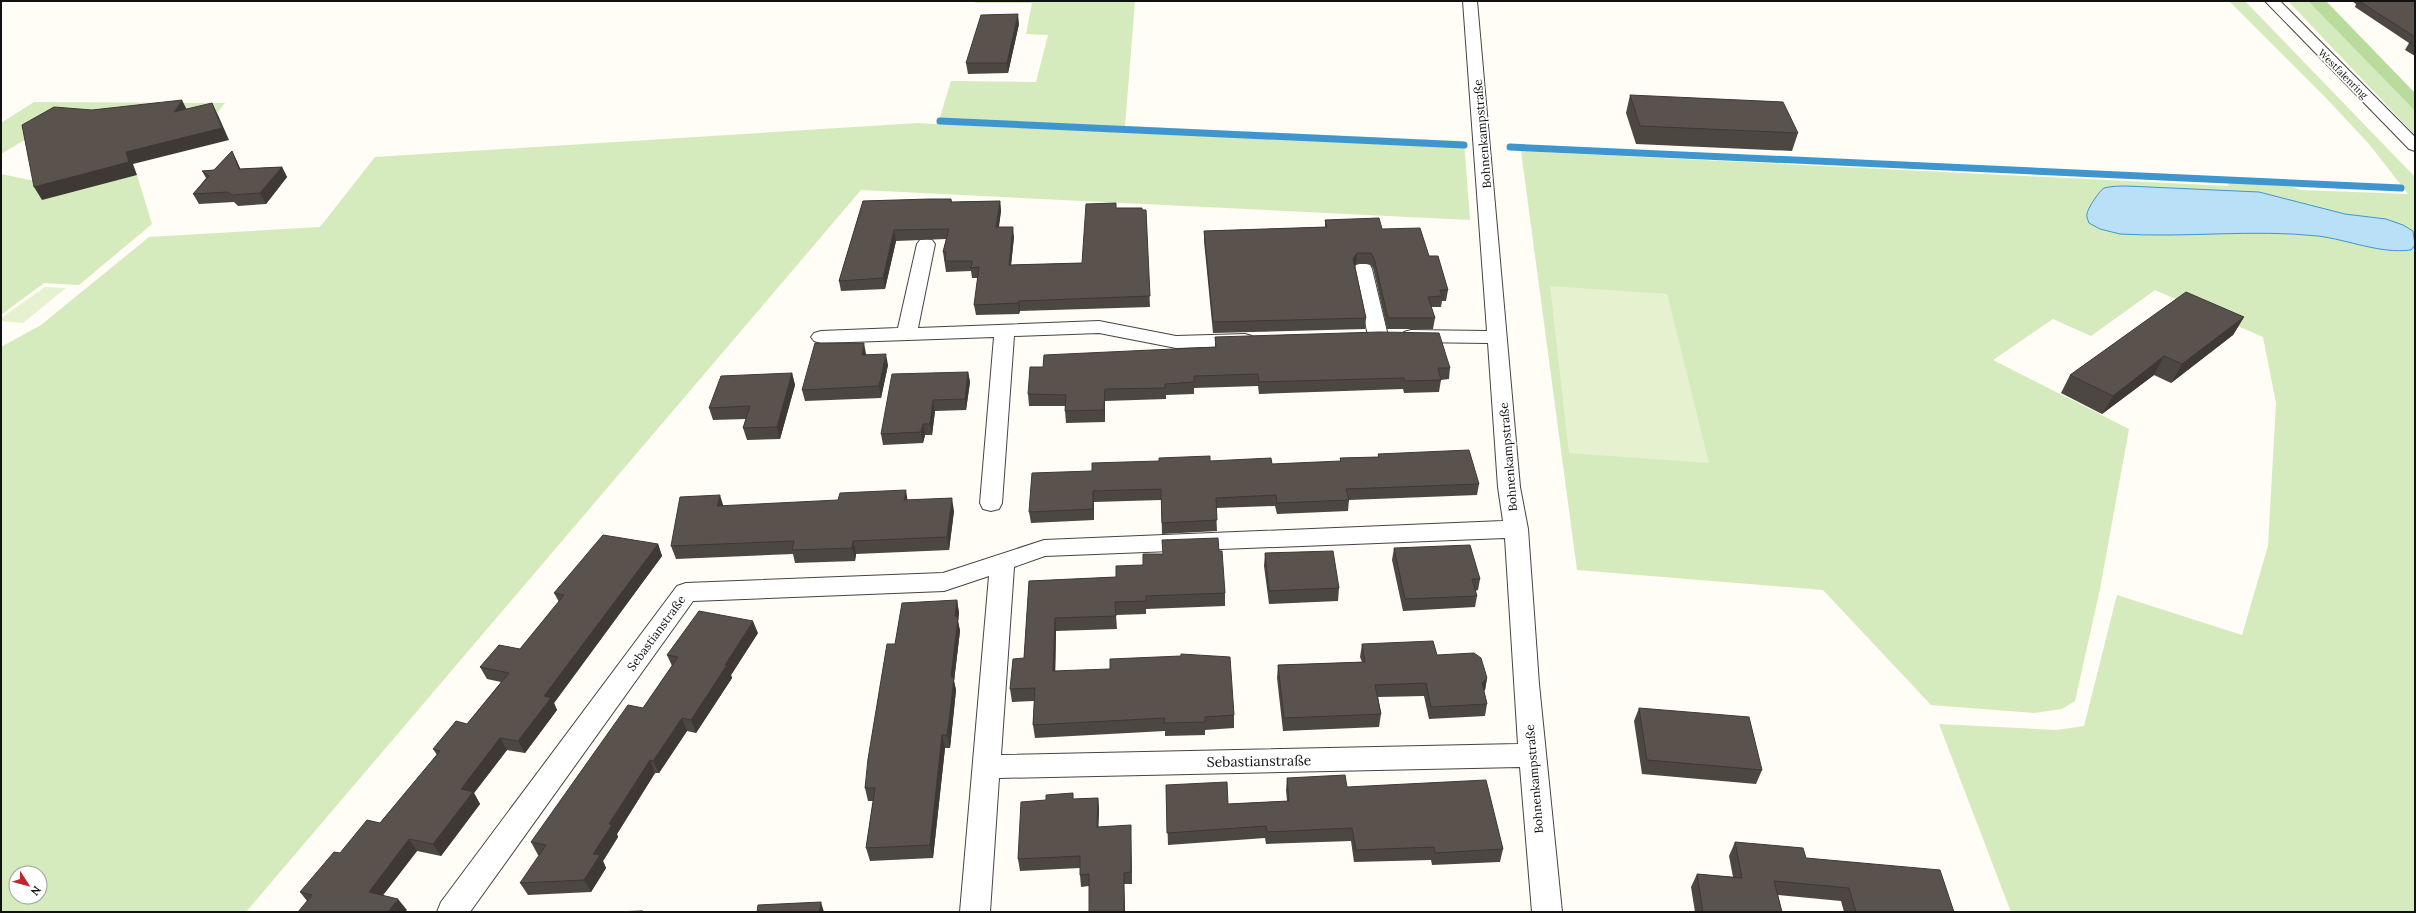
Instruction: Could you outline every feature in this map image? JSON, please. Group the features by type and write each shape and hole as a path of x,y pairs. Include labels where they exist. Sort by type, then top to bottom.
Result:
{"street":[{"name":"Bohnenkampstraße","path":"1470,1 1509,487 1516,529 1532,755 1547,912"},
{"name":"Westfalenring","path":"2272,1 2415,146"},
{"path":"906,333 926,244"},
{"path":"1363,269 1370,336 1498,337"},
{"path":"821,336 1004,332 1099,327 1176,342 1262,340"},
{"path":"991,503 1004,332"},
{"name":"Sebastianstraße","path":"452,912 686,592 944,582 1044,548 1516,529"},
{"path":"975,912 1002,562"},
{"name":"Sebastianstraße","path":"986,767 1532,755"}],"green space":[{"path":"976,1 1135,1 1125,126 1464,141 1470,220 861,190 246,912 1,912 1,347 41,325 149,237 320,227 375,157 918,123 936,124 940,117 951,81 1036,82 1048,35 1026,34 1032,3 975,3"},
{"path":"2229,1 2245,1 2415,177 2415,912 2011,912 1939,724 2056,730 2084,726 2117,595 2242,635 2268,546 2276,403 2263,337 2155,290 2091,336 2053,319 1993,360 2129,429 2100,589 2075,701 2062,709 2034,713 1931,705 1823,590 1577,570 1521,151 2228,186 2229,182 2225,179 2238,179 2241,183 2293,187 2301,190 2408,194 2369,144 2326,98"},
{"path":"2288,1 2308,1 2415,111 2415,135"},
{"path":"2308,1 2326,1 2415,93 2415,111"},
{"path":"34,102 225,103 218,112 182,122 31,136 1,154 1,123"},
{"path":"1,174 39,182 137,175 152,224 79,285 44,283 1,315"},
{"path":"1550,286 1667,294 1709,463 1569,453"},
{"path":"45,287 66,288 23,323 1,321 1,318"}],"water":[{"path":"2116,186 2259,192 2345,214 2386,219 2403,225 2413,231 2415,245 2411,250 2399,251 2364,246 2318,236 2293,234 2120,234 2100,229 2089,223 2087,216 2089,208 2102,189"}],"building":[{"path":"2359,1 2415,1 2415,37"},
{"path":"1018,14 1007,63 966,63 981,15"},
{"path":"1630,95 1783,102 1798,133 1640,126"},
{"path":"182,100 174,112 212,103 222,128 126,152 129,162 34,187 22,125 54,107 92,110"},
{"path":"232,151 239,169 282,167 260,193 232,195 228,192 193,194 209,176 202,171 214,170"},
{"path":"951,199 951,202 1000,201 996,227 1013,227 1009,265 1082,263 1086,204 1116,203 1116,208 1142,208 1142,210 1146,210 1150,296 1019,301 1018,303 974,305 979,267 971,268 972,261 945,261 946,252 943,252 949,229 894,230 883,278 839,281 863,201"},
{"path":"1379,218 1382,229 1420,228 1429,256 1438,256 1448,290 1440,290 1442,296 1428,297 1435,318 1388,318 1374,258 1371,253 1357,253 1353,259 1366,318 1213,322 1204,231 1327,227 1325,220"},
{"path":"2186,292 2244,317 2182,364 2164,356 2113,396 2070,375"},
{"path":"1379,332 1439,333 1450,368 1438,368 1441,380 1405,381 1404,378 1259,382 1258,374 1194,376 1194,382 1165,384 1165,388 1105,389 1104,410 1065,411 1066,395 1028,394 1030,367 1043,367 1044,355 1216,347 1215,337"},
{"path":"815,343 864,343 862,355 886,354 879,386 802,390"},
{"path":"968,372 965,399 933,400 930,424 923,424 921,432 881,434 892,374"},
{"path":"792,373 777,427 743,428 750,406 709,408 721,376"},
{"path":"1469,450 1479,484 1346,489 1349,500 1277,503 1276,495 1216,498 1217,520 1162,523 1161,489 1093,491 1093,509 1029,512 1032,473 1092,471 1092,463 1159,461 1159,458 1210,456 1210,461 1271,458 1272,464 1341,461 1340,458 1379,457 1378,454"},
{"path":"906,490 904,500 952,498 947,537 853,541 852,548 792,550 794,541 671,546 680,497 720,495 717,506 838,500 840,493"},
{"path":"603,535 658,544 544,696 551,698 518,741 500,738 461,789 473,792 433,844 409,839 369,892 398,899 388,912 298,912 312,895 300,892 334,852 340,853 367,820 380,823 440,751 433,749 456,721 467,724 509,673 480,667 499,645 520,649 564,595 554,593"},
{"path":"1218,538 1219,551 1222,551 1225,593 1146,596 1146,601 1115,602 1116,616 1055,618 1053,671 1110,669 1110,659 1181,656 1181,654 1230,657 1234,715 1205,717 1205,722 1164,723 1165,718 1033,725 1035,688 1010,689 1013,659 1024,658 1029,581 1116,577 1116,566 1143,565 1143,554 1163,554 1162,540"},
{"path":"1470,545 1480,579 1472,579 1477,596 1405,599 1394,548"},
{"path":"1333,551 1339,588 1269,591 1265,553"},
{"path":"957,600 955,616 958,618 951,677 954,677 947,735 942,735 930,845 866,848 875,788 865,788 868,759 887,644 895,644 902,603"},
{"path":"699,611 753,621 725,665 727,665 691,720 682,718 653,761 650,760 609,824 612,825 593,854 600,855 584,880 520,883 546,845 531,842 628,705 643,708 678,657 667,655"},
{"path":"1433,641 1437,655 1474,653 1481,658 1487,678 1482,683 1487,704 1431,707 1426,683 1375,685 1381,714 1284,718 1278,665 1365,662 1362,644"},
{"path":"1639,708 1749,717 1762,770 1647,760"},
{"path":"1345,775 1347,787 1486,780 1503,849 1435,853 1434,847 1356,850 1352,828 1267,832 1266,826 1167,833 1166,785 1227,782 1228,804 1289,801 1287,778"},
{"path":"1073,793 1073,799 1098,798 1097,827 1131,825 1131,872 1124,873 1124,912 1089,912 1089,874 1080,875 1080,856 1018,859 1021,802 1046,800 1046,795"},
{"path":"1735,842 1803,848 1806,858 1940,870 1954,912 1856,912 1849,888 1774,881 1782,912 1703,912 1697,874 1742,878"},
{"path":"821,902 819,912 757,912 758,905"},
{"path":"643,911 643,912 612,912"}],"waterway":[{"path":"940,121 1464,145"},
{"path":"1510,147 2401,188"}]}
